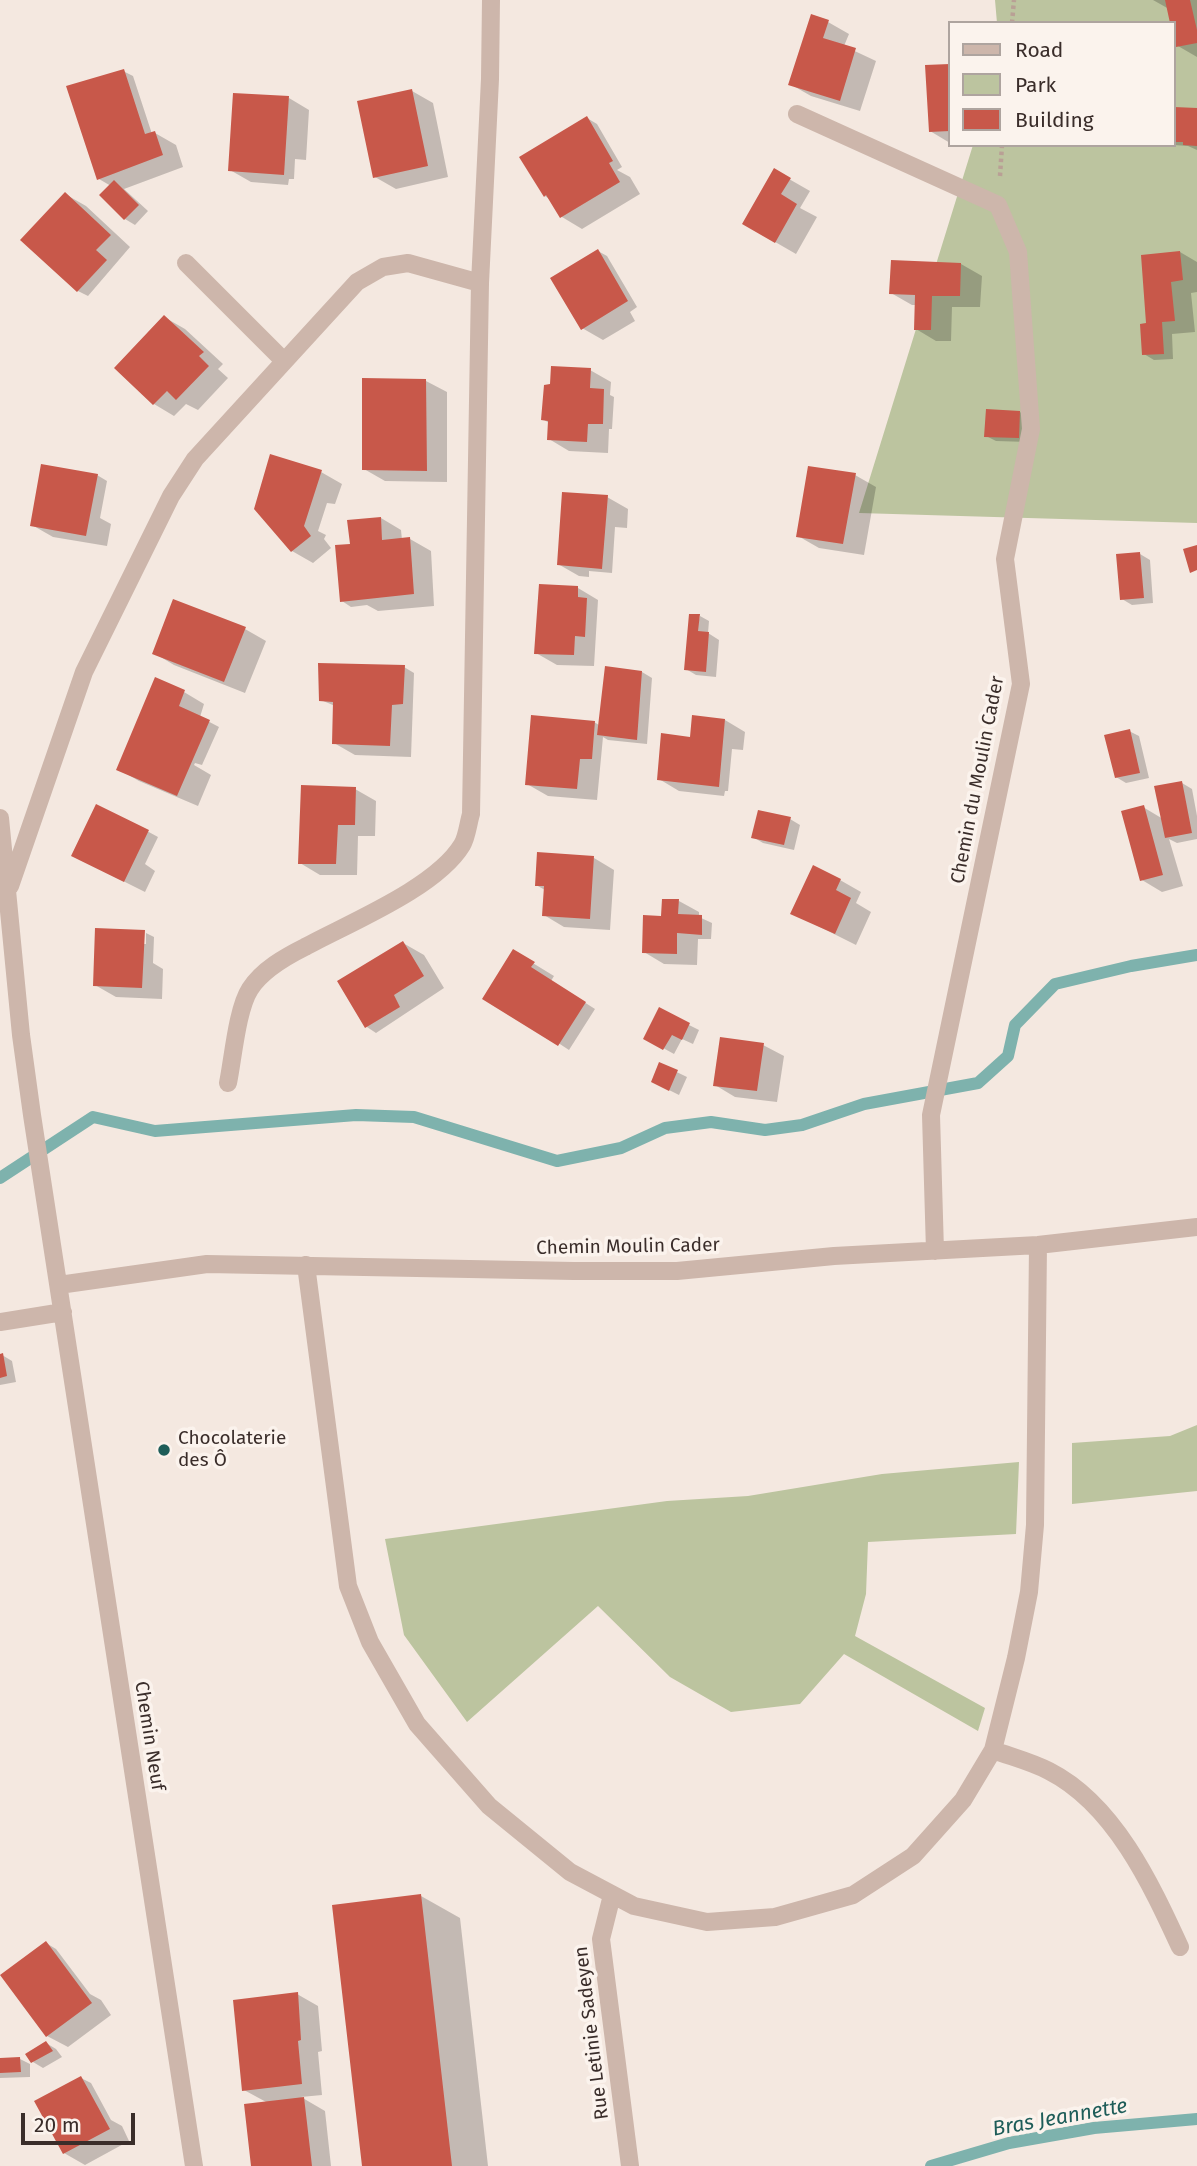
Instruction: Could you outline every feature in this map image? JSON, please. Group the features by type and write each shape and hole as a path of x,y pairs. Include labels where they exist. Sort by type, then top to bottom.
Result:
{"street":[{"path":"228,1083 244,1003 249,990 261,975 288,956 406,893 439,869 463,844 471,814 480,283 491,0"},
{"name":"Chemin du Moulin Cader","path":"797,114 998,205 1018,253 1031,429 1005,559 1021,684 932,1115 935,1251"},
{"path":"186,263 284,361"},
{"path":"7,893 84,672 171,496 195,459 357,282 383,267 408,263 480,283"},
{"name":"Chemin Neuf","path":"0,818 21,1035 32,1115 194,2166"},
{"name":"Chemin Moulin Cader","path":"59,1284 207,1264 677,1271 834,1256 1038,1245 1197,1227"},
{"path":"306,1265 348,1586 370,1642 416,1724 489,1806 569,1872 634,1906 707,1922 775,1917 853,1895 913,1856 963,1800 993,1750 1029,1592 1035,1525 1038,1245"},
{"path":"0,1322 63,1311"},
{"path":"993,1750 1050,1772 1084,1796 1119,1835 1148,1879 1180,1947"},
{"name":"Rue Letinie Sadeyen","path":"612,1895 601,1939 630,2166"}],"path":[{"path":"1012,21 1014,0"}],"green space":[{"path":"995,0 1197,0 1197,523 859,513 972,147 1176,147 1176,21 997,21"},
{"path":"1197,1425 1197,1491 1072,1504 1072,1443 1170,1436"},
{"path":"1019,1462 1016,1534 868,1542 866,1594 855,1636 985,1708 978,1731 844,1654 800,1704 731,1712 670,1677 598,1606 467,1722 404,1635 385,1539 667,1501 748,1496 882,1474"}],"building":[{"path":"1165,0 1190,0 1197,43 1176,47 1176,21 1170,21"},
{"path":"811,14 829,20 823,38 856,48 840,101 788,85"},
{"path":"948,64 948,131 929,132 925,65"},
{"path":"124,69 145,134 155,131 163,155 97,180 66,86"},
{"path":"412,89 428,166 373,178 357,101"},
{"path":"233,93 289,96 284,175 228,171"},
{"path":"1176,107 1197,108 1197,146 1183,145 1183,142 1176,142"},
{"path":"587,116 613,161 609,163 620,182 560,218 519,157"},
{"path":"774,168 791,178 781,194 797,204 775,243 742,224"},
{"path":"114,180 139,205 124,220 99,195"},
{"path":"65,192 111,235 96,250 107,260 77,292 20,240"},
{"path":"598,249 628,301 581,330 550,278"},
{"path":"1180,251 1183,280 1171,282 1175,321 1162,322 1164,354 1142,355 1140,324 1146,323 1141,255"},
{"path":"891,260 961,263 960,296 932,296 931,330 914,330 915,295 889,294"},
{"path":"164,315 204,352 199,356 209,366 176,400 167,391 153,405 114,368"},
{"path":"551,366 591,368 590,388 604,389 603,424 588,424 587,442 547,440 548,421 541,420 544,385 550,384"},
{"path":"362,378 426,379 427,471 362,470"},
{"path":"986,409 1020,411 1019,438 984,437"},
{"path":"270,454 322,470 304,526 311,536 291,552 254,509"},
{"path":"41,464 98,474 86,536 30,526"},
{"path":"808,466 856,473 843,544 796,537"},
{"path":"562,492 608,495 602,569 557,565"},
{"path":"381,517 382,540 410,537 414,594 340,602 335,545 350,544 347,520"},
{"path":"1197,545 1197,570 1190,573 1183,549"},
{"path":"1140,552 1144,598 1120,600 1116,554"},
{"path":"539,584 578,586 578,597 587,598 585,637 575,636 574,655 534,654"},
{"path":"173,599 246,627 224,682 152,654"},
{"path":"689,614 700,614 698,631 709,632 706,672 684,670"},
{"path":"318,663 405,665 403,704 392,705 390,746 332,744 333,702 319,701"},
{"path":"605,666 642,671 637,740 597,735"},
{"path":"155,677 185,690 179,706 210,720 177,796 116,770"},
{"path":"531,715 595,721 592,759 580,759 577,789 525,785"},
{"path":"692,715 725,719 719,787 657,780 661,733 690,737"},
{"path":"1130,729 1140,773 1115,778 1104,735"},
{"path":"1182,781 1192,833 1165,838 1154,786"},
{"path":"301,785 356,787 355,825 338,825 336,864 298,864"},
{"path":"96,804 149,830 124,882 71,856"},
{"path":"1144,805 1163,875 1140,881 1121,811"},
{"path":"758,810 791,817 784,845 751,838"},
{"path":"537,852 594,856 590,919 542,916 544,886 535,886"},
{"path":"813,865 841,879 836,890 851,898 835,934 790,914"},
{"path":"662,899 679,899 678,914 702,915 702,935 677,933 677,954 642,953 643,915 661,916"},
{"path":"95,928 145,930 142,988 93,986"},
{"path":"403,941 424,976 394,995 400,1007 365,1028 337,981"},
{"path":"513,949 535,962 531,967 586,1002 558,1046 482,999"},
{"path":"659,1007 690,1023 682,1040 672,1035 663,1050 643,1039"},
{"path":"720,1037 764,1043 757,1091 713,1086"},
{"path":"659,1062 678,1070 669,1091 651,1082"},
{"path":"3,1353 7,1376 0,1378 0,1354"},
{"path":"421,1894 452,2166 362,2166 332,1905"},
{"path":"46,1941 92,2003 46,2037 0,1975"},
{"path":"298,1992 301,2040 298,2041 302,2084 242,2091 233,2000"},
{"path":"46,2041 53,2051 31,2063 25,2054"},
{"path":"20,2057 21,2072 0,2073 0,2058"},
{"path":"81,2076 110,2129 63,2154 34,2101"},
{"path":"304,2097 312,2166 251,2166 244,2104"}],"waterway":[{"path":"0,1178 93,1117 155,1131 356,1115 414,1117 557,1161 621,1148 665,1128 711,1122 765,1130 802,1125 864,1104 978,1083 1008,1056 1015,1025 1055,984 1131,966 1197,955"},
{"name":"Bras Jeannette","path":"931,2166 1009,2143 1094,2128 1197,2119"}],"place":[{"name":"Chocolaterie des Ô","path":"164,1450"}]}
